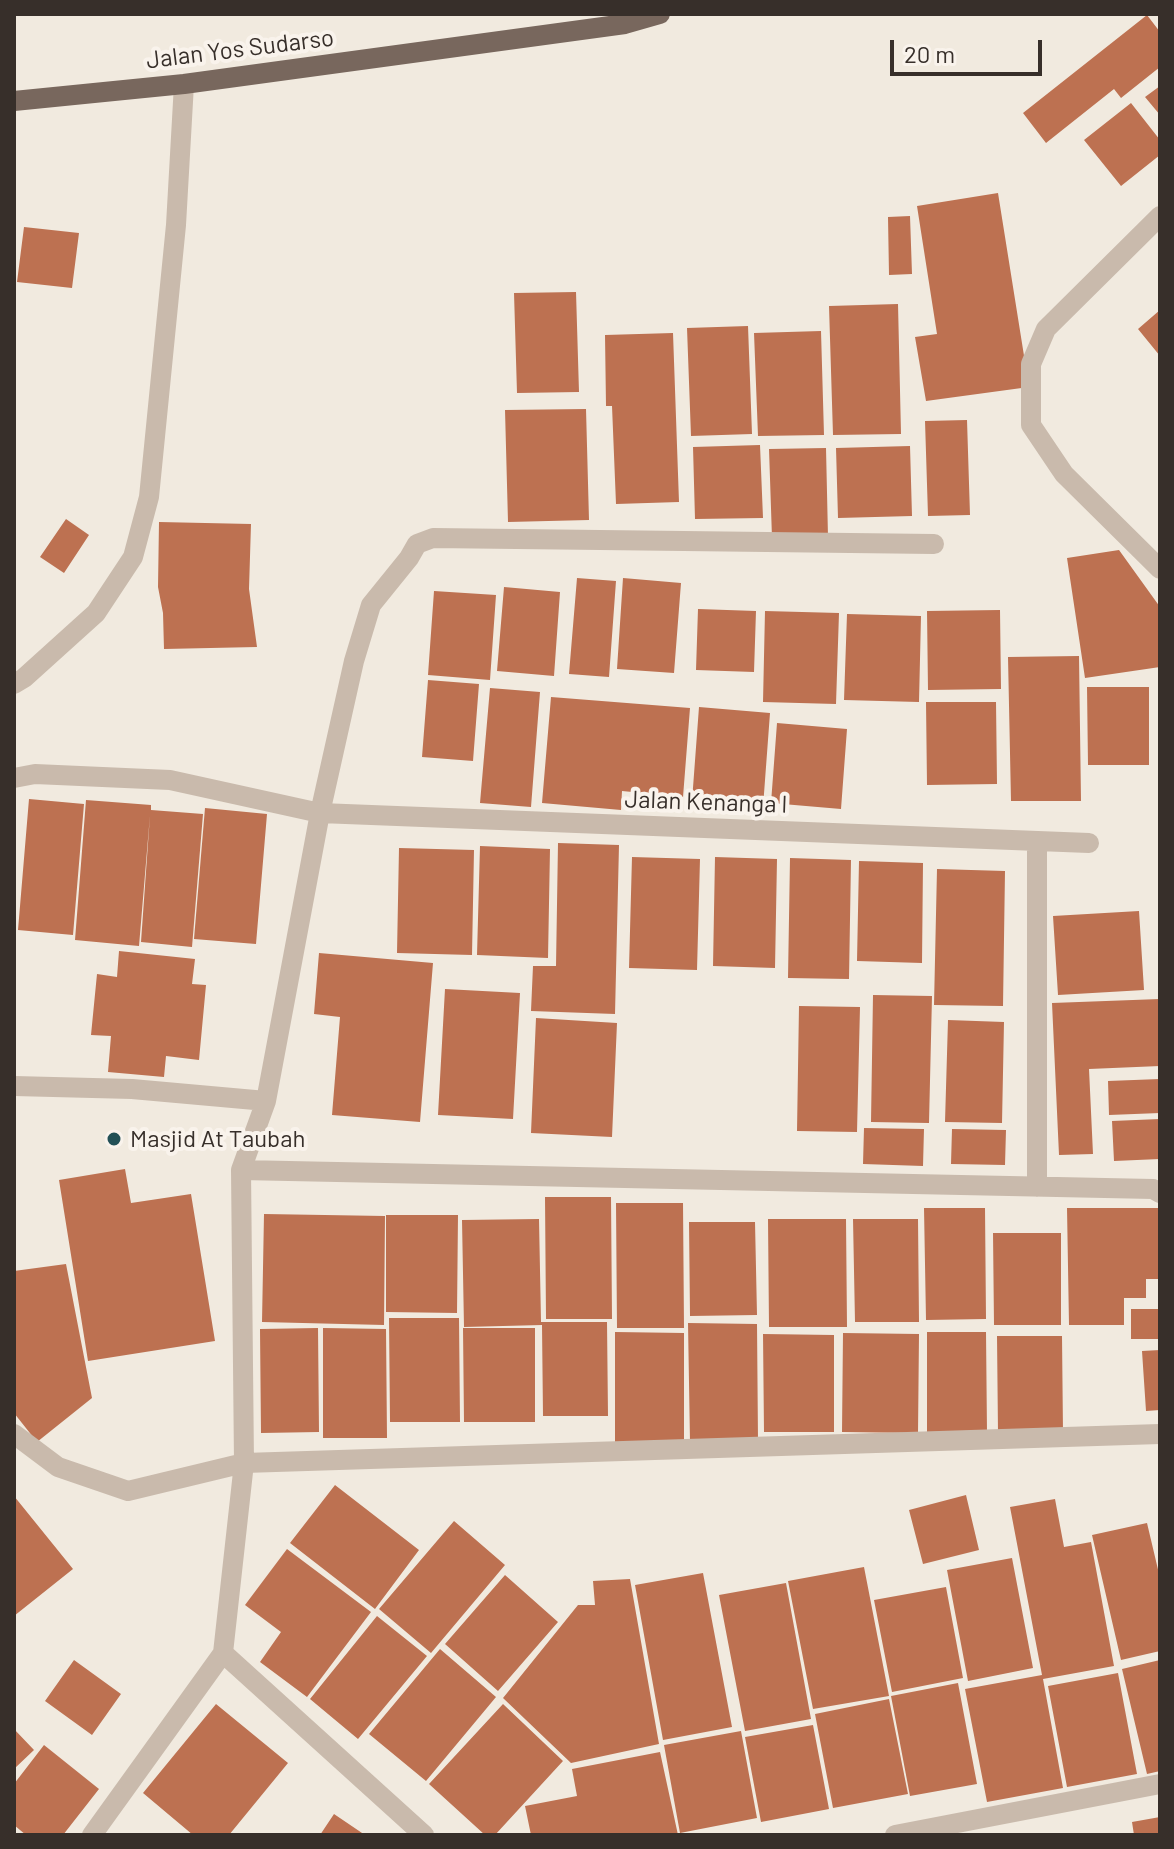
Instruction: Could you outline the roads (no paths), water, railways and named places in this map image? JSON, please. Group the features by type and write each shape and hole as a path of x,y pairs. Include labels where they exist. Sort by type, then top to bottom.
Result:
{"main road":[{"name":"Jalan Yos Sudarso","path":"14,101 184,84 625,24 660,14"}],"street":[{"path":"14,684 96,613 133,557 149,497 176,225 184,84"},
{"path":"1160,216 1046,329 1031,364 1031,425 1064,474 1160,569"},
{"path":"92,1835 223,1653 244,1463 241,1170 266,1101 320,813 354,661 371,605 417,544 433,538 934,544"},
{"name":"Jalan Kenanga I","path":"14,778 35,774 170,780 320,813 1089,843"},
{"path":"1037,841 1037,1187"},
{"path":"14,1086 132,1089 266,1101"},
{"path":"241,1170 1153,1189 1160,1193"},
{"path":"14,1434 58,1467 128,1491 244,1463 1160,1434"},
{"path":"223,1653 424,1835"},
{"path":"895,1835 1160,1784"}],"place":[{"name":"Masjid At Taubah","path":"114,1139"}]}
